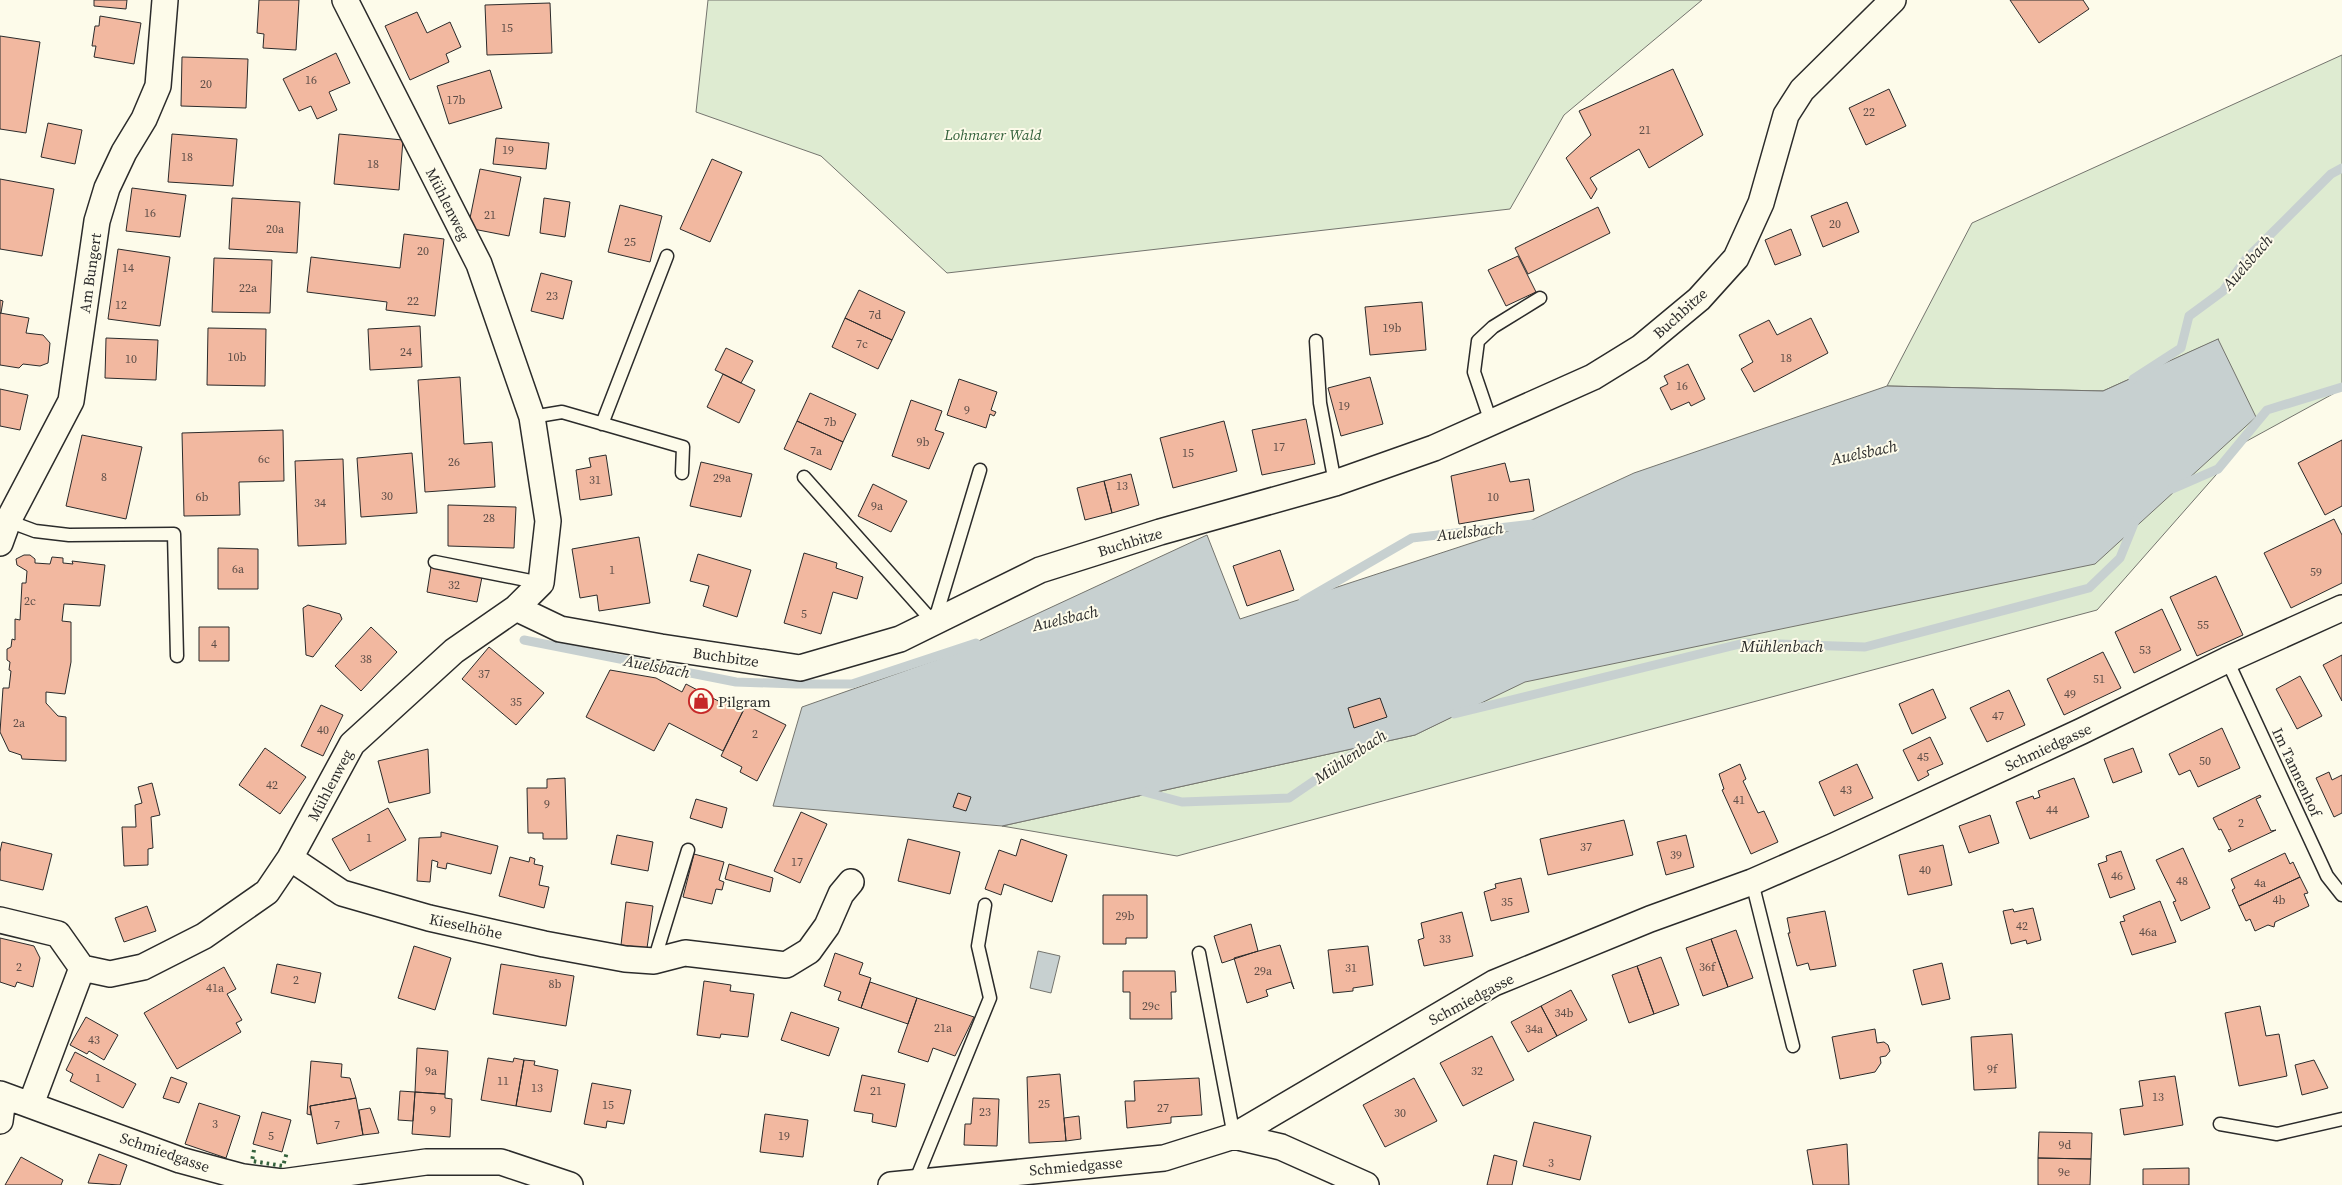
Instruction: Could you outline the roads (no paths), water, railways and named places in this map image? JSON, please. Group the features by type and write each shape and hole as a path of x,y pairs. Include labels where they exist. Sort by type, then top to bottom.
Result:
{"street":[{"name":"Am Bungert","path":"4,532 71,401 97,221 107,188 124,152 144,119 158,86 165,0"},
{"name":"Mühlenweg","path":"82,968 110,974 143,967 204,936 267,892 290,858 352,744 454,651 516,608 541,583 548,521 532,417 479,264 345,0"},
{"name":"Buchbitze","path":"516,608 560,629 661,647 800,668 900,639 1040,570 1160,532 1335,483 1434,448 1593,377 1640,348 1699,299 1736,258 1761,203 1786,115 1802,90 1893,0"},
{"name":"Schmiedgasse","path":"902,1183 1164,1158 1234,1136 1494,983 1650,919 1752,882 2082,731 2227,660 2342,608"},
{"name":"Kieselhöhe","path":"290,858 342,893 429,918 625,959 654,961 685,953 786,965 809,951 827,926 841,894 851,882"},
{"path":"0,920 58,934 82,968 31,1104"},
{"name":"Schmiedgasse","path":"0,1094 180,1160 243,1177 282,1182 426,1162 501,1162 570,1185"},
{"path":"0,1094 2,1106 0,1121"},
{"path":"1234,1136 1281,1147 1366,1185"}],"lane":[{"path":"602,424 667,256"},
{"path":"1491,422 1474,372 1478,341 1493,327 1540,298"},
{"path":"1316,341 1320,402 1335,483"},
{"path":"532,417 562,412 683,446 682,472"},
{"path":"934,622 980,470"},
{"path":"804,477 934,622"},
{"path":"4,532 35,531 69,535 174,534 177,656"},
{"path":"435,562 541,583"},
{"name":"Im Tannenhof","path":"2227,660 2327,876 2342,895"},
{"path":"654,961 688,850"},
{"path":"1752,882 1793,1046"},
{"name":"Schmiedgasse","path":"902,1183 990,998 978,946 986,904"},
{"path":"1199,953 1234,1136"},
{"path":"2220,1124 2277,1134 2342,1119"}],"water":[{"path":"2218,339 2256,417 2095,564 1525,682 1415,735 1002,826 773,806 802,707 944,657 1207,535 1240,619 1508,531 1634,473 1887,386 2103,391"},
{"path":"1038,951 1060,956 1051,993 1030,988"}],"waterway":[{"name":"Auelsbach","path":"2133,379 2181,348 2189,316 2223,291 2246,259 2331,174 2342,168"},
{"name":"Mühlenbach","path":"2172,489 2218,469 2267,410 2342,387"},
{"name":"Mühlenbach","path":"1454,714 1744,643 1865,647 2089,588 2120,558 2135,521"},
{"name":"Auelsbach","path":"1303,601 1412,538 1532,524"},
{"name":"Auelsbach","path":"524,640 736,682 796,684 852,684 976,643"},
{"name":"Mühlenbach","path":"1141,791 1182,802 1289,798 1374,740"}],"place":[{"name":"Pilgram","path":"701,701"}],"park label":[{"name":"Lohmarer Wald","path":"993,134"}]}
